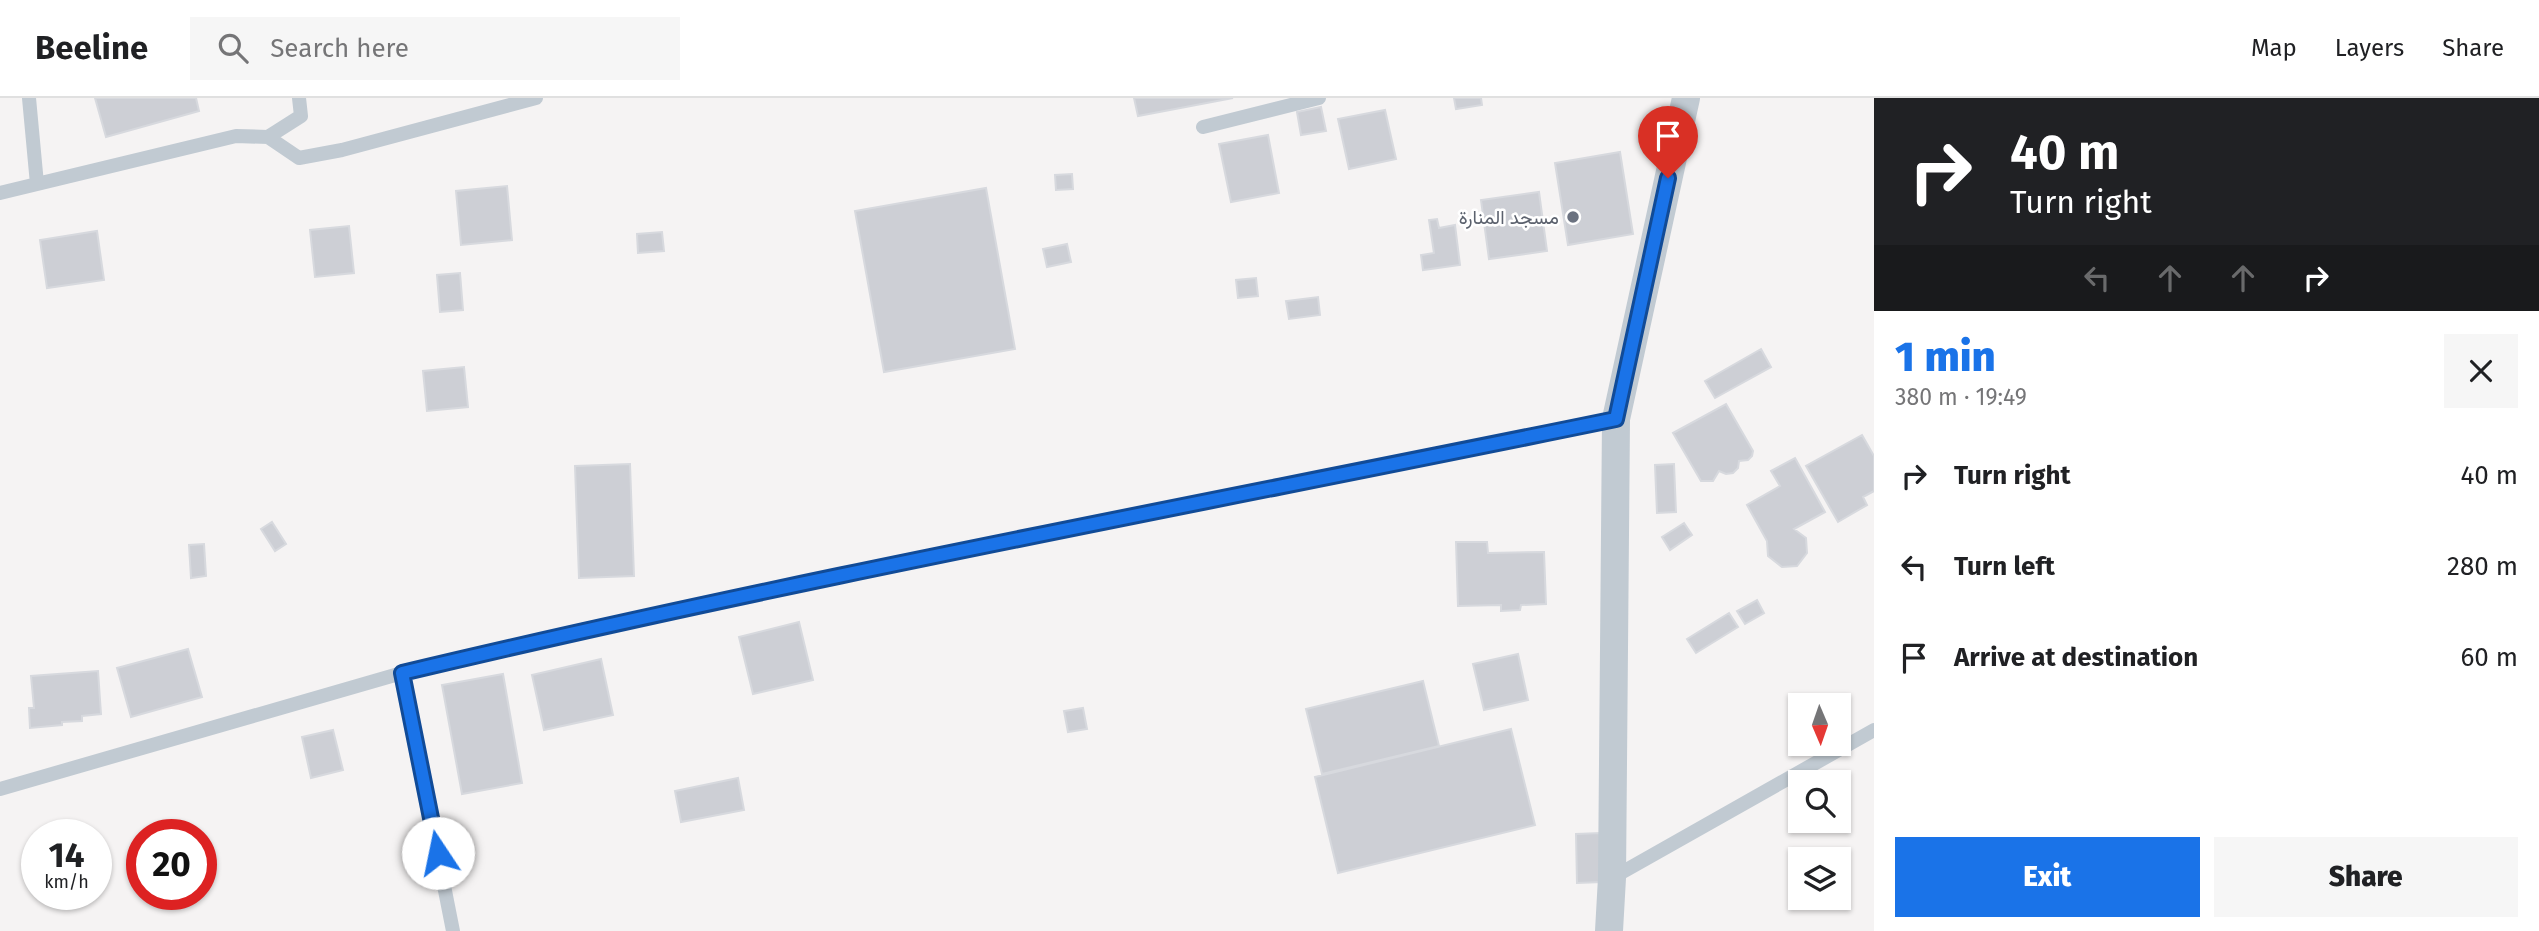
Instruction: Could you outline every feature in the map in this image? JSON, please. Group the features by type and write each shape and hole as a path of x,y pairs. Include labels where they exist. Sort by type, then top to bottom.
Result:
{"street":[{"path":"1609,931 1612,878 1616,419 1686,98"}],"lane":[{"path":"29,98 37,184"},
{"path":"268,137 301,116 299,98"},
{"path":"0,193 236,136 268,137 299,158 342,150 536,98"},
{"path":"1203,127 1320,98"},
{"path":"0,789 402,673 581,631 788,586 1616,419"},
{"path":"402,673 453,931"},
{"path":"1612,878 1874,730"}],"building":[{"path":"95,98 196,98 199,111 106,137"},
{"path":"1134,98 1233,98 1138,116"},
{"path":"1454,98 1481,98 1482,105 1456,109"},
{"path":"1321,107 1326,131 1301,135 1297,112"},
{"path":"1385,110 1396,159 1349,169 1338,119"},
{"path":"1268,135 1279,193 1231,202 1219,144"},
{"path":"1620,152 1633,234 1568,245 1555,163"},
{"path":"1072,174 1073,189 1056,190 1055,175"},
{"path":"507,186 512,240 461,245 456,191"},
{"path":"986,188 1015,349 884,372 855,211"},
{"path":"1539,192 1547,251 1489,259 1481,200"},
{"path":"1437,219 1439,228 1455,225 1460,265 1423,270 1421,255 1434,253 1429,220"},
{"path":"349,226 354,273 315,277 310,230"},
{"path":"97,231 104,280 47,288 40,240"},
{"path":"662,232 664,251 638,253 637,234"},
{"path":"1067,244 1071,262 1047,267 1043,249"},
{"path":"460,273 463,310 440,312 437,275"},
{"path":"1256,278 1258,296 1238,298 1236,280"},
{"path":"1318,297 1320,315 1289,319 1286,301"},
{"path":"1761,349 1771,367 1715,398 1705,381"},
{"path":"464,367 468,407 427,411 423,371"},
{"path":"1726,404 1753,451 1752,456 1748,460 1739,461 1738,468 1733,473 1719,471 1713,481 1701,481 1673,433"},
{"path":"1862,435 1874,456 1874,491 1863,497 1867,505 1838,522 1806,466"},
{"path":"1795,458 1825,512 1794,529 1806,538 1807,553 1797,566 1782,567 1768,556 1767,541 1747,505 1780,486 1771,471"},
{"path":"630,464 634,576 579,578 575,466"},
{"path":"1674,464 1676,512 1657,513 1655,465"},
{"path":"272,522 286,544 275,551 261,529"},
{"path":"1684,523 1692,535 1670,550 1662,537"},
{"path":"1456,542 1487,542 1488,553 1544,552 1546,604 1521,605 1520,610 1501,611 1501,605 1458,606"},
{"path":"204,544 206,576 191,578 189,545"},
{"path":"1757,600 1764,613 1745,624 1737,611"},
{"path":"1729,613 1738,627 1696,653 1687,639"},
{"path":"799,622 813,680 753,694 739,637"},
{"path":"188,649 202,697 131,717 117,668"},
{"path":"1518,654 1528,700 1484,710 1473,664"},
{"path":"601,659 613,715 544,730 532,675"},
{"path":"98,671 101,714 82,716 82,721 62,722 62,725 30,728 29,708 34,708 31,676"},
{"path":"503,674 522,783 462,794 442,685"},
{"path":"1423,681 1439,746 1322,774 1306,709"},
{"path":"1083,708 1087,729 1068,732 1064,711"},
{"path":"1511,729 1535,825 1338,873 1315,777"},
{"path":"333,730 343,770 311,778 302,737"},
{"path":"738,778 744,810 681,822 675,791"},
{"path":"1601,833 1602,882 1577,883 1576,834"}],"place":[{"name":"مسجد المنارة","path":"1573,217"}],"route":[{"path":"438,853 402,673 788,586 1616,419 1668,178"}]}
